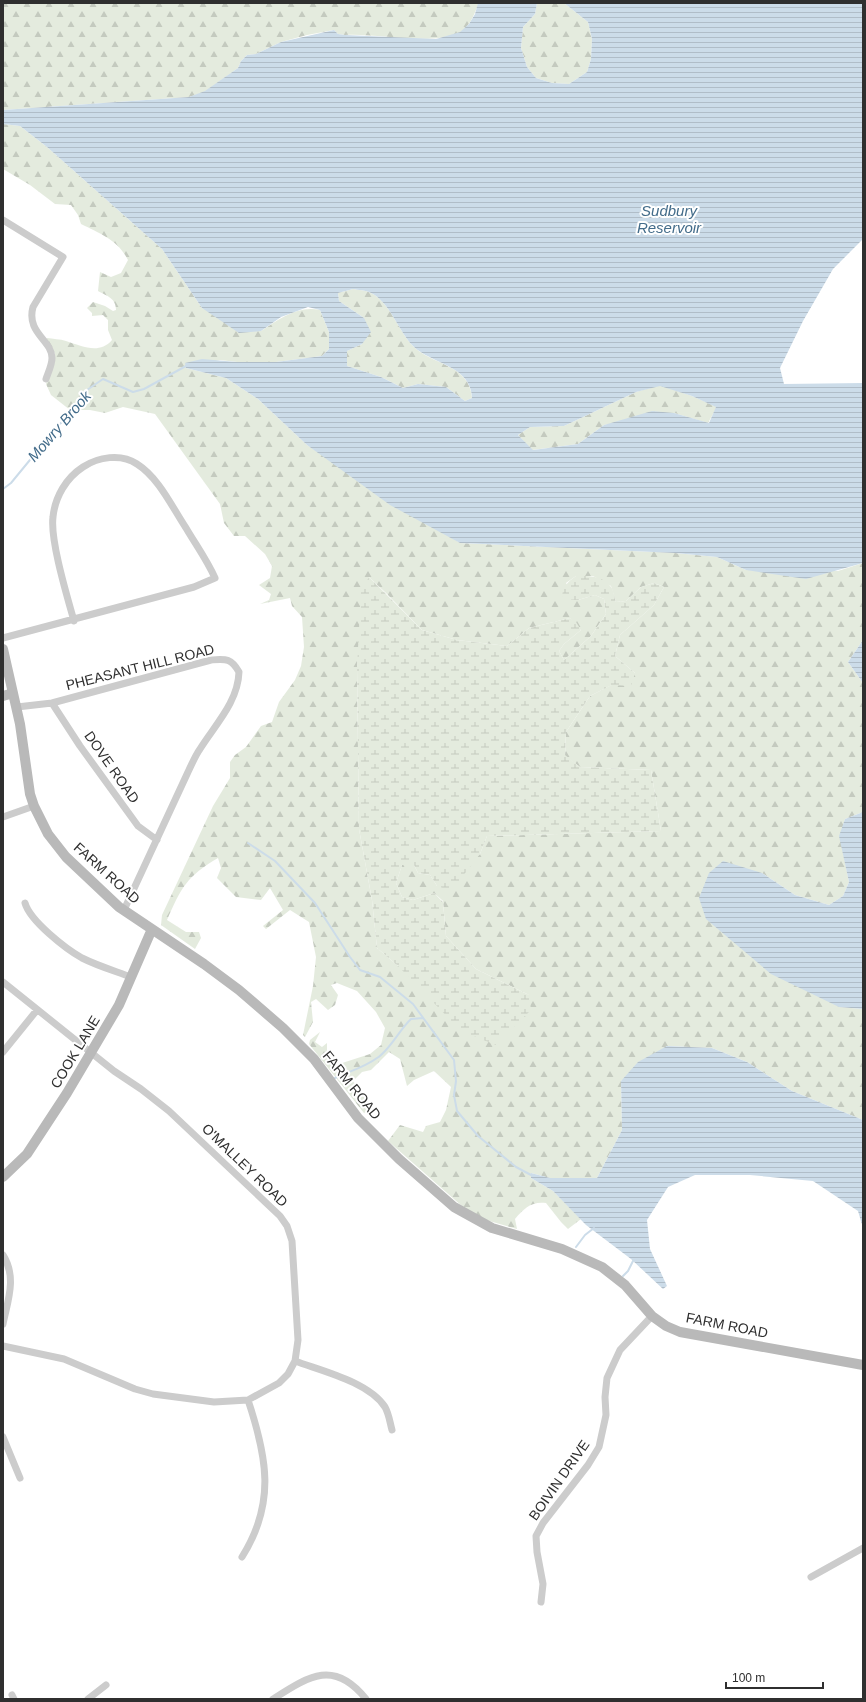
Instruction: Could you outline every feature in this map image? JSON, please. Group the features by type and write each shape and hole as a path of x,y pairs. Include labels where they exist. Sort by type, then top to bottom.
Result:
{"street":[{"path":"3,220 63,257 33,307 31,316 33,325 51,352 52,358 46,379"},
{"path":"3,638 74,620 194,587 215,578 166,496 150,475 136,463 120,458 108,457 92,460 79,470 63,486 55,502 52,519 54,538 74,620"},
{"name":"FARM ROAD","path":"3,650 8,694 16,708 30,794 34,806 56,846 97,887 124,910 168,939 239,990 283,1028 314,1059 358,1118 399,1159 454,1207 492,1228 562,1249 602,1267 625,1286 652,1316 666,1326 694,1336 752,1344 863,1365"},
{"name":"PHEASANT HILL ROAD","path":"16,708 52,703 211,660 226,659 234,663 240,672 235,695 219,722 199,750 124,910"},
{"name":"DOVE ROAD","path":"52,703 80,746 138,826 157,840"},
{"path":"3,817 34,806"},
{"path":"25,903 33,918 76,954 131,977"},
{"name":"COOK LANE","path":"3,1177 17,1165 35,1142 112,1018 152,929"},
{"name":"O'MALLEY ROAD","path":"3,982 90,1053 169,1111 225,1161 284,1220 292,1241 298,1340 295,1361 288,1374 279,1383 248,1400 214,1402 153,1394 135,1389 64,1359 3,1346"},
{"path":"3,1052 37,1010"},
{"path":"3,1255 10,1268 11,1280 3,1324"},
{"name":"BOIVIN DRIVE","path":"541,1602 543,1584 537,1552 536,1536 543,1523 588,1465 599,1447 606,1415 605,1397 607,1378 620,1350 652,1316"},
{"path":"295,1361 332,1374 370,1392 385,1408 392,1430"},
{"path":"242,1557 258,1528 266,1489 262,1452 248,1400"},
{"path":"3,1437 20,1478"},
{"path":"811,1577 863,1548"},
{"path":"273,1699 312,1677 325,1674 336,1676 355,1685 366,1699"},
{"path":"88,1699 106,1686"}],"green space":[{"path":"3,3 478,3 478,5 466,28 459,33 447,37 418,39 345,35 338,34 334,30 281,42 256,54 247,55 241,61 238,68 205,92 189,97 3,110"},
{"path":"537,3 564,3 588,22 592,39 591,59 587,72 569,84 552,83 536,78 527,67 521,48 523,27 535,14"},
{"path":"3,124 20,126 47,147 162,249 202,308 261,331 296,311 304,309 320,310 329,332 329,349 322,356 276,362 237,362 220,360 186,368 226,378 258,399 307,445 460,543 675,553 717,557 746,570 838,571 863,563 863,640 848,662 863,683 863,812 845,819 840,836 849,882 843,896 829,905 795,895 762,873 839,1007 863,1009 863,1120 792,1091 747,1062 712,1048 667,1046 621,1081 622,1130 597,1178 550,1178 531,1173 531,1178 553,1191 581,1219 568,1229 546,1203 537,1203 529,1206 515,1219 517,1229 486,1220 463,1207 388,1141 400,1125 423,1132 426,1126 440,1122 446,1110 451,1087 434,1071 414,1080 407,1086 400,1059 389,1052 371,1070 362,1072 353,1081 373,1109 364,1113 309,1044 310,1040 320,1032 315,1042 322,1047 327,1043 327,1056 336,1065 370,1054 381,1045 385,1028 376,1012 357,991 337,983 331,985 338,995 335,1005 328,1010 316,999 311,1002 313,1022 305,1037 303,1035 313,986 316,957 309,922 290,910 266,929 263,926 283,910 270,888 261,900 236,897 217,878 221,868 218,858 199,871 186,884 167,920 186,932 199,932 201,938 195,949 161,925 162,915 213,806 230,778 230,762 235,755 246,747 261,726 272,722 279,702 295,680 301,666 304,647 302,617 292,606 290,598 260,604 269,600 271,594 259,585 270,578 272,566 265,554 245,536 234,536 224,523 220,504 155,414 123,407 105,413 90,410 70,410 51,395 46,384 53,366 55,353 45,342 47,338 61,340 90,348 107,345 112,340 108,330 108,320 103,315 92,316 92,313 87,308 93,302 105,306 113,311 116,310 113,300 98,291 100,272 111,277 121,273 128,260 114,242 81,224 78,215 71,205 55,204 30,185 3,169","holes":["576,576 593,576 611,586 616,602 626,601 641,587 654,583 664,587 654,605 620,635 615,656 635,673 590,696 566,732 565,756 580,767 651,770 661,831 487,836 480,854 437,886 430,875 418,873 414,865 402,865 396,883 402,897 413,900 434,893 443,901 446,936 476,969 529,995 398,966 377,948 372,900 359,829 357,667 369,577 422,630 457,640 507,646 529,628 570,618 581,630 564,644 559,651 564,660 591,636 606,614 604,599 595,595 578,600 566,583"]},
{"path":"353,289 367,291 377,297 389,310 413,346 421,352 448,366 464,378 470,387 472,398 465,401 446,387 418,384 403,388 381,377 347,366 347,351 362,344 364,318 339,301 338,293"},
{"path":"660,385 692,396 717,407 708,423 674,413 604,425 578,444 532,450 518,435 530,427 564,426 636,392"},
{"path":"576,576 595,577 604,580 612,589 616,602 626,601 641,587 654,583 664,587 654,605 620,635 615,656 635,673 631,686 612,685 590,696 566,732 565,755 580,767 651,770 661,831 487,836 480,854 451,891 437,886 430,875 418,873 414,865 402,865 396,883 402,897 413,900 434,893 443,902 446,936 476,969 529,995 531,1010 496,1045 461,1031 398,966 377,948 372,900 359,829 357,667 361,591 369,577 422,630 457,640 507,646 529,628 570,618 576,622 581,630 564,644 559,651 564,660 591,636 606,614 604,599 595,595 578,600 562,599 566,586"}],"water":[{"name":"Sudbury Reservoir","path":"478,3 537,3 535,14 523,27 521,48 527,67 536,78 552,83 569,84 587,72 591,59 592,39 588,22 564,3 863,3 863,239 833,269 803,321 780,368 784,384 863,383 863,563 806,579 746,570 717,557 675,553 460,543 390,505 307,445 258,399 226,378 186,368 185,363 202,359 237,362 276,362 322,356 329,349 329,332 320,310 308,307 281,317 261,331 239,333 202,308 162,249 47,147 20,126 3,124 3,110 189,97 205,91 238,68 241,61 247,55 256,54 281,42 334,30 338,34 345,35 436,39 460,32 469,24 475,14","holes":["353,289 367,291 377,297 389,310 413,346 421,352 449,366 465,378 470,387 472,398 465,401 446,387 418,384 403,388 381,377 347,366 347,351 362,344 371,332 364,318 339,301 338,293","660,386 692,396 716,407 709,423 674,413 652,411 604,425 578,444 533,450 518,435 530,427 564,426 636,392"]},
{"path":"863,640 863,683 848,662"},
{"path":"863,812 863,1009 839,1007 771,974 706,919 699,898 709,873 723,861 762,873 795,895 829,905 843,896 849,882 839,836 845,819"},
{"path":"667,1046 712,1048 747,1062 792,1091 863,1120 863,1228 858,1211 813,1181 750,1175 695,1175 668,1187 647,1220 650,1249 667,1286 663,1289 631,1259 586,1225 553,1191 531,1178 531,1173 550,1178 597,1178 622,1130 621,1081 638,1062"}],"waterway":[{"name":"Mowry Brook","path":"3,489 11,483 49,434 76,409 87,390 103,379 133,392 144,389 186,366"},
{"path":"248,843 275,861 315,903 360,970 380,977 413,1004 454,1060 456,1081 454,1095 457,1111 478,1136 516,1167 531,1175"},
{"path":"335,1078 362,1067 377,1058 386,1050 411,1019 423,1018"},
{"path":"576,1247 585,1235 594,1228"},
{"path":"623,1276 628,1271 634,1259"}]}
